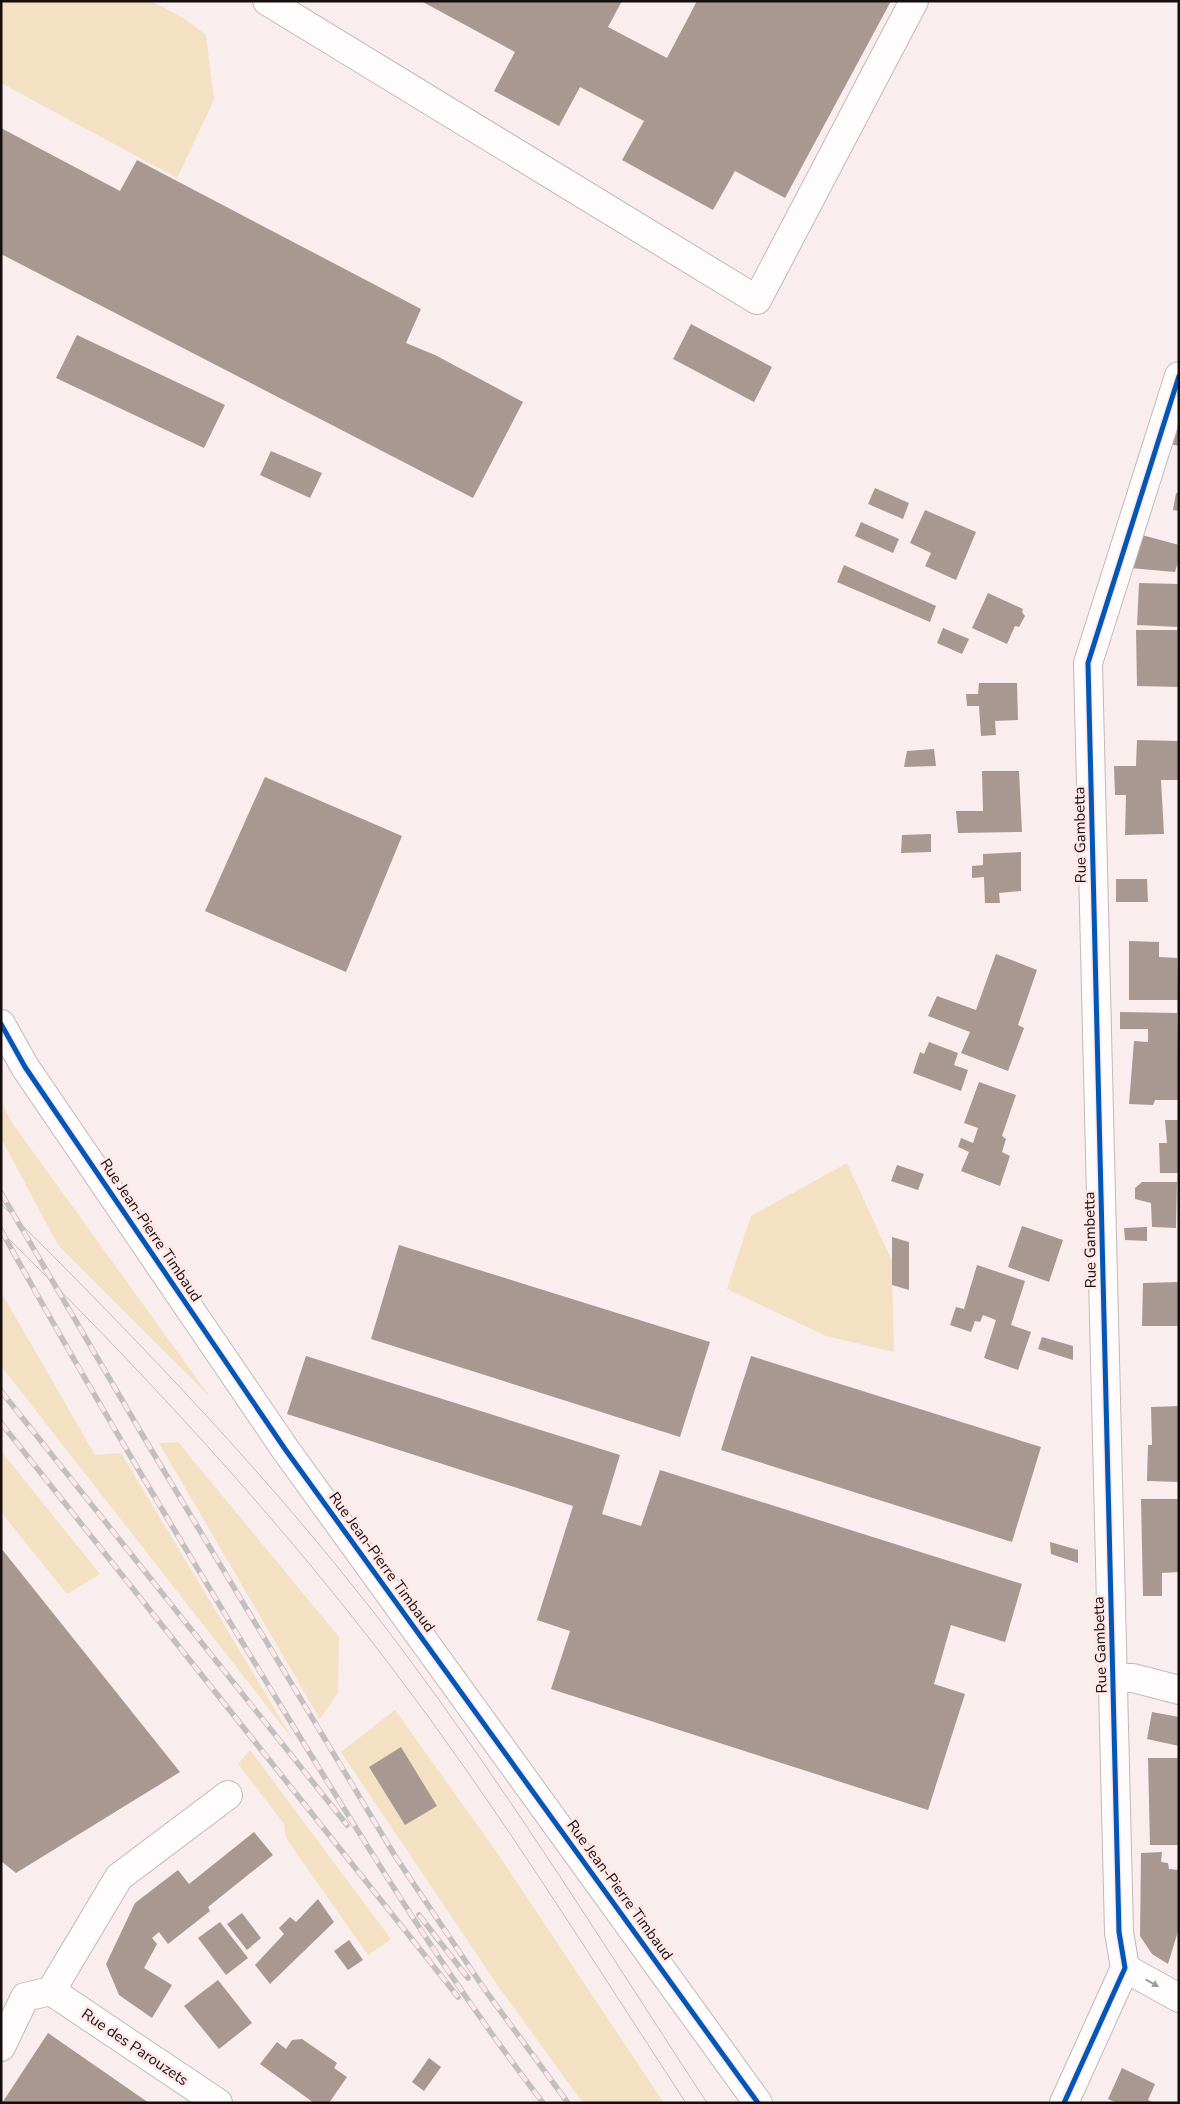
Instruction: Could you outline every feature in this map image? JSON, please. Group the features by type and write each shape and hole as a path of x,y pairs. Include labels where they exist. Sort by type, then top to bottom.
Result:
{"street":[{"path":"267,1 757,300 914,1"},
{"name":"Rue Gambetta","path":"1125,1968 1120,1932 1088,663 1179,376"},
{"name":"Rue Jean-Pierre Timbaud","path":"1,1024 25,1067 285,1449 758,2103"},
{"path":"1114,1678 1133,1678 1179,1690"},
{"path":"1,2047 25,1997 51,1991 120,1877 228,1795"},
{"path":"1064,2103 1125,1968 1179,1998"},
{"name":"Rue des Parouzets","path":"51,1991 218,2103"}],"shaded area":[{"path":"1,1 151,1 183,18 206,35 214,100 177,178 1,83"},
{"path":"1,1100 10,1120 210,1397 58,1245 1,1138"},
{"path":"847,1163 892,1261 894,1352 826,1336 727,1289 751,1216"},
{"path":"1,1292 95,1455 121,1453 294,1741 1,1366"},
{"path":"178,1442 339,1637 338,1693 320,1719 159,1443"},
{"path":"1,1451 100,1574 67,1594 1,1512"},
{"path":"395,1710 498,1854 664,2103 583,2103 496,1983 341,1752"},
{"path":"250,1750 391,1939 368,1955 286,1838 284,1824 238,1764"}],"building":[{"path":"421,1 622,1 608,27 667,58 697,1 891,1 785,198 735,171 713,210 622,160 644,121 580,87 559,126 494,91 515,52"},
{"path":"1,128 120,191 137,160 421,309 406,343 435,355 523,402 473,498 1,254"},
{"path":"691,324 772,367 754,402 673,359"},
{"path":"77,335 225,405 204,448 56,378"},
{"path":"1176,429 1179,430 1179,446 1170,444"},
{"path":"271,451 322,473 310,498 260,475"},
{"path":"875,488 909,503 903,519 868,504"},
{"path":"1176,493 1179,493 1179,511 1173,510"},
{"path":"925,510 976,532 956,580 925,566 931,553 910,543"},
{"path":"861,522 899,539 893,553 855,536"},
{"path":"1142,535 1179,545 1179,559 1175,572 1130,568"},
{"path":"844,565 936,606 930,622 837,582"},
{"path":"1139,583 1179,584 1179,687 1137,686 1136,630 1177,630 1178,627 1137,625"},
{"path":"988,593 1023,609 1022,612 1025,616 1019,627 1015,626 1007,644 972,628"},
{"path":"943,628 969,639 962,654 937,643"},
{"path":"979,683 1017,683 1018,720 995,721 996,735 981,736 979,706 967,706 966,694 978,694"},
{"path":"1137,740 1179,741 1179,780 1161,780 1164,834 1125,835 1126,795 1115,795 1114,766 1136,766"},
{"path":"934,749 936,766 904,767 907,751"},
{"path":"982,771 1019,771 1022,832 958,833 956,811 983,811"},
{"path":"265,777 402,836 346,972 205,911"},
{"path":"931,834 931,852 901,853 902,835"},
{"path":"1021,852 1021,891 999,893 1000,903 985,903 984,877 972,878 972,866 983,865 983,854"},
{"path":"1116,879 1147,879 1148,902 1116,902"},
{"path":"1129,941 1159,942 1159,957 1177,958 1178,1000 1129,1000"},
{"path":"996,954 1037,970 1018,1025 1024,1028 1008,1071 961,1053 970,1032 928,1016 937,996 976,1010"},
{"path":"1120,1012 1177,1013 1179,1100 1155,1100 1153,1105 1129,1104 1134,1041 1148,1042 1148,1029 1120,1029"},
{"path":"929,1042 958,1053 954,1065 968,1070 961,1091 913,1073 920,1052 924,1054"},
{"path":"979,1082 1016,1095 1002,1136 1006,1139 1002,1152 1010,1156 1000,1186 961,1171 969,1152 958,1147 961,1138 973,1143 978,1128 964,1123"},
{"path":"1165,1120 1179,1120 1179,1173 1160,1173 1159,1143 1167,1143"},
{"path":"897,1165 924,1174 918,1190 891,1181"},
{"path":"1142,1182 1177,1182 1176,1228 1152,1227 1151,1203 1135,1199 1135,1188"},
{"path":"1022,1226 1063,1240 1049,1282 1008,1267"},
{"path":"1147,1227 1147,1241 1125,1240 1124,1228"},
{"path":"892,1237 909,1242 909,1290 892,1285"},
{"path":"399,1245 710,1342 680,1437 371,1339"},
{"path":"977,1265 1025,1281 1011,1325 1031,1332 1018,1370 984,1358 996,1320 983,1315 980,1322 975,1321 971,1332 950,1325 956,1307 964,1309"},
{"path":"1179,1282 1179,1326 1142,1326 1143,1283"},
{"path":"1042,1337 1073,1346 1073,1360 1038,1349"},
{"path":"306,1356 620,1455 602,1514 641,1526 660,1470 1022,1584 1005,1642 951,1625 934,1684 965,1694 928,1810 551,1689 570,1631 537,1620 573,1506 287,1414"},
{"path":"751,1356 1041,1447 1012,1542 721,1450"},
{"path":"1179,1406 1179,1482 1147,1481 1148,1445 1152,1445 1151,1407"},
{"path":"1141,1499 1179,1499 1179,1572 1162,1573 1162,1596 1143,1596"},
{"path":"1050,1542 1078,1550 1078,1563 1051,1554"},
{"path":"1,1548 180,1772 16,1873 1,1861"},
{"path":"1152,1712 1179,1717 1179,1746 1147,1739"},
{"path":"401,1747 437,1806 405,1825 369,1767"},
{"path":"1148,1758 1179,1758 1179,1845 1150,1845"},
{"path":"254,1832 273,1855 208,1907 210,1911 168,1944 159,1932 152,1938 157,1944 144,1968 172,1985 152,2018 119,1995 106,1964 135,1903 178,1870 189,1884"},
{"path":"1162,1852 1161,1862 1168,1863 1169,1869 1179,1870 1179,1928 1168,1964 1152,1954 1140,1936 1141,1853"},
{"path":"318,1899 334,1922 270,1984 255,1965 284,1934 279,1928 290,1917 296,1922"},
{"path":"242,1913 261,1938 247,1950 227,1924"},
{"path":"220,1922 248,1958 226,1975 198,1938"},
{"path":"349,1940 363,1960 348,1970 334,1951"},
{"path":"218,1980 252,2023 219,2049 184,2006"},
{"path":"48,2033 149,2103 2,2103"},
{"path":"302,2039 337,2063 334,2068 347,2077 329,2103 314,2103 260,2064 277,2042 286,2049 292,2040"},
{"path":"429,2058 441,2067 424,2091 412,2082"},
{"path":"1122,2068 1155,2084 1148,2100 1153,2103 1117,2103 1108,2099"}],"tram line":[{"path":"1,1204 208,1417 306,1528 353,1585 439,1700 518,1813 707,2103"},
{"path":"1,1231 203,1441 298,1550 389,1664 429,1717 504,1825 686,2103"}],"railway":[{"path":"1,1193 146,1441 395,1856 485,1990 568,2103"},
{"path":"1,1230 140,1472 346,1811 440,1959 543,2103"},
{"path":"1,1391 347,1825"},
{"path":"1,1423 458,1997"},
{"path":"419,1915 468,1978"}],"cycle path":[{"path":"1064,2103 1125,1968 1119,1932 1088,663 1179,376"},
{"path":"1,1024 25,1067 285,1449 758,2103"}]}
